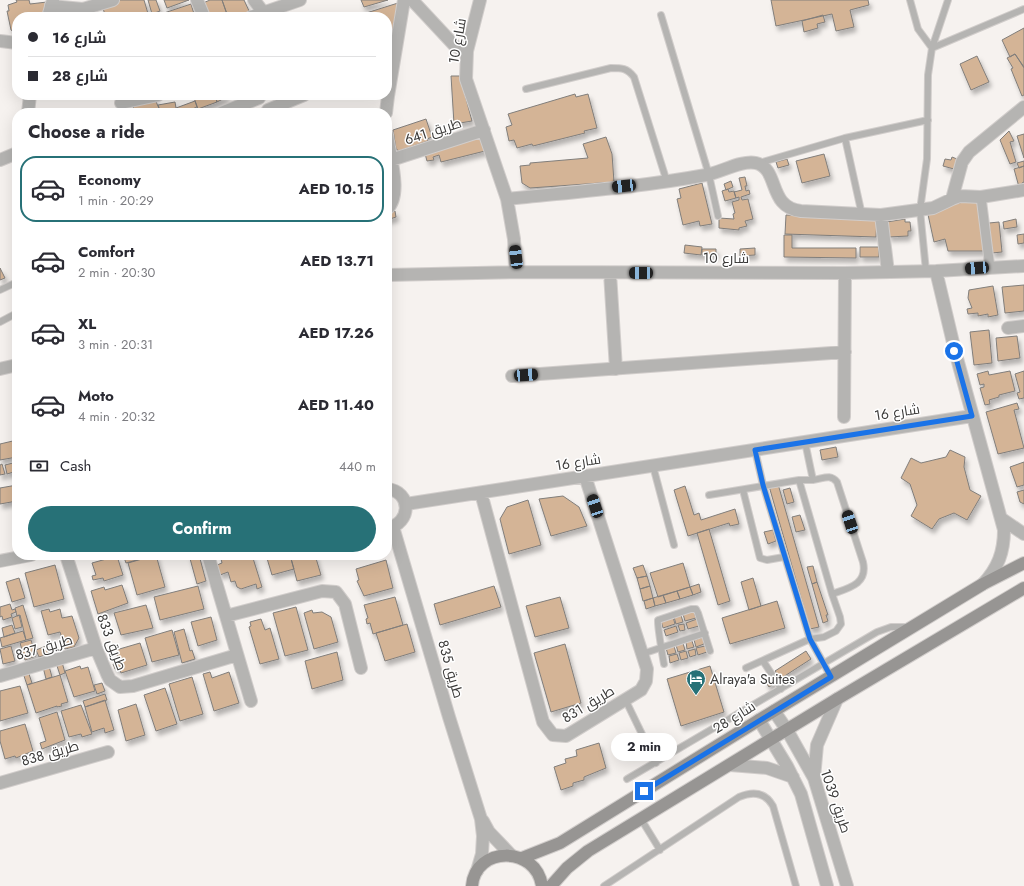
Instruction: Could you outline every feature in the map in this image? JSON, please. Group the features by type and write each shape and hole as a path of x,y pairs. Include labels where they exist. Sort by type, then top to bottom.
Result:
{"main road":[{"name":"شارع 28","path":"477,871 486,862 498,856 516,856 560,843 774,710 913,628 983,584 1024,563"},
{"path":"551,886 577,859 837,699 1022,590"},
{"path":"516,856 530,863 537,870 542,886"},
{"path":"472,885 477,871"}],"street":[{"path":"51,8 78,10 94,8 113,0"},
{"path":"197,0 202,12"},
{"path":"254,0 263,12 300,0"},
{"path":"392,42 404,0"},
{"path":"412,0 455,46 468,51"},
{"name":"شارع 10","path":"480,0 468,51 466,79 507,199 514,239 516,272"},
{"path":"0,41 12,43"},
{"path":"122,104 138,100"},
{"path":"233,108 251,100"},
{"path":"276,108 293,100"},
{"path":"952,199 962,162 969,152 1024,107"},
{"name":"طريق 641","path":"392,164 484,130"},
{"path":"0,160 12,154"},
{"path":"392,164 392,203"},
{"path":"507,199 667,182 709,175 745,164 757,164 766,170 778,199 788,208 801,211 881,215 933,208 960,196 981,197 1024,190"},
{"path":"981,197 990,268"},
{"path":"881,215 888,272"},
{"name":"شارع 10","path":"392,275 516,272 845,273 931,271 1024,266"},
{"path":"931,271 953,344 972,416 1002,518 1004,530 1002,554 991,575 983,584"},
{"path":"610,273 616,369"},
{"path":"844,417 845,273"},
{"path":"1008,328 1024,326"},
{"path":"512,376 845,352"},
{"path":"0,369 12,366"},
{"name":"شارع 16","path":"406,504 972,416"},
{"name":"طريق 831","path":"481,493 543,722 553,735 566,736 641,690 646,681 646,669 642,654 585,476"},
{"path":"392,491 400,494 406,504 405,515 402,520 392,526"},
{"path":"1002,518 1024,534"},
{"name":"طريق 835","path":"392,533 481,819 483,836 482,854 477,871"},
{"path":"0,561 12,559"},
{"name":"طريق 833","path":"68,560 96,648 110,680 120,687 127,688 237,655"},
{"path":"209,560 251,701"},
{"path":"226,616 322,591 336,592 345,604 361,668"},
{"name":"طريق 837","path":"0,676 96,648"},
{"path":"814,778 816,745 837,699"},
{"name":"طريق 1039","path":"774,710 814,778 847,886"},
{"path":"759,720 793,777 801,794 827,886"},
{"name":"طريق 838","path":"0,783 108,752"},
{"path":"730,765 767,768 793,777"},
{"name":"طريق 835","path":"481,819 490,832 516,856"}],"lane":[{"path":"910,0 918,29 932,48"},
{"path":"931,271 920,210 927,159 928,75 932,48 948,0"},
{"path":"932,48 1024,9"},
{"path":"661,15 709,175 718,216"},
{"path":"526,89 611,68 622,68 629,70 634,77 667,182"},
{"path":"757,164 846,138 928,120"},
{"path":"846,138 862,215"},
{"path":"0,290 12,284"},
{"path":"0,322 12,316"},
{"path":"805,442 813,480"},
{"path":"755,450 763,485 810,639 831,677"},
{"path":"653,466 674,545"},
{"path":"709,495 743,490 763,485 799,480 813,480 828,476 834,478 837,482 864,567 863,578 858,582 832,594"},
{"path":"746,668 810,639 824,637 836,631 841,624 799,480"},
{"path":"743,490 760,558 767,560 784,557"},
{"path":"664,664 657,622 659,619 691,609 696,610 710,651"},
{"path":"627,779 883,629 898,626 913,628"},
{"path":"642,654 662,646 705,633"},
{"path":"763,661 773,676"},
{"path":"777,682 781,689"},
{"path":"625,699 656,763"},
{"path":"604,886 739,798 754,793 769,799 773,806 796,886"},
{"path":"641,819 660,850"}],"building":[{"path":"16,0 29,0 30,4 47,2 44,12 12,12 12,31 7,11 9,11 8,5 17,2"},
{"path":"119,0 144,0 148,12 104,12 102,6"},
{"path":"148,0 156,0 160,11 151,12"},
{"path":"164,0 189,0 167,8"},
{"path":"210,0 222,0 226,12 207,12 203,3"},
{"path":"222,0 244,0 250,12 226,12"},
{"path":"361,0 388,0 364,7"},
{"path":"771,0 868,0 869,5 850,10 854,27 836,31 832,14 776,26"},
{"path":"398,3 395,28 392,32 392,12 369,12"},
{"path":"191,4 193,12 167,12"},
{"path":"823,15 825,22 817,24 818,28 804,32 802,21"},
{"path":"1024,28 1024,67 1015,54 1010,57 1002,40"},
{"path":"1015,54 1024,68 1024,95 1022,96 1011,69 1013,68 1007,58"},
{"path":"977,56 989,82 971,90 960,64"},
{"path":"451,76 460,76 472,121 454,124"},
{"path":"575,94 576,97 588,94 597,128 584,131 585,133 533,146 532,144 517,148 514,140 509,141 506,127 512,125 508,114"},
{"path":"143,100 155,100 159,108 134,108 132,103"},
{"path":"195,100 216,100 217,102 198,108"},
{"path":"195,101 197,107 195,108 176,108"},
{"path":"175,102 176,108 159,108 158,105"},
{"path":"426,119 432,137 427,139 428,141 399,151 396,149 393,130"},
{"path":"1009,131 1014,141 1010,142 1016,162 1010,164 1000,140"},
{"path":"1024,134 1024,158 1017,136"},
{"path":"482,137 485,151 441,162 439,155 433,157 434,160 427,161 424,150"},
{"path":"606,137 612,154 614,182 530,188 522,183 520,166 530,165 530,163 588,158 583,144"},
{"path":"824,154 830,176 802,183 796,161"},
{"path":"952,157 957,159 954,169 943,166 945,159 951,160"},
{"path":"787,159 789,165 778,168 776,162"},
{"path":"1024,161 1024,166 1019,168 1017,163"},
{"path":"1024,166 1024,182 1022,183 1022,186 1019,187 1014,169"},
{"path":"745,177 747,186 745,186 746,191 749,190 750,194 741,197 742,200 748,199 753,219 745,221 747,226 739,228 739,230 719,228 719,218 734,219 733,214 735,213 732,202 739,200 739,197 736,198 734,192 742,190 739,178"},
{"path":"731,181 733,187 726,190 724,184"},
{"path":"702,183 712,224 700,226 699,221 683,225 677,199 681,198 679,189"},
{"path":"728,189 729,192 734,191 736,198 725,201 722,191"},
{"path":"977,199 984,251 948,251 945,239 934,242 927,210"},
{"path":"395,211 396,217 392,218 392,212"},
{"path":"786,215 877,218 876,237 785,234"},
{"path":"905,219 905,222 910,222 911,231 908,231 908,236 889,237 887,222"},
{"path":"1016,219 1017,227 1004,229 1003,222"},
{"path":"999,222 1002,252 992,253 989,223"},
{"path":"1024,234 1024,243 1018,244 1017,235"},
{"path":"784,235 792,235 792,248 856,248 856,258 784,257"},
{"path":"685,245 702,247 701,255 684,253"},
{"path":"860,247 879,247 879,257 860,257"},
{"path":"755,248 755,255 740,256 740,249"},
{"path":"702,249 716,249 716,255 702,255"},
{"path":"0,268 5,278 0,280"},
{"path":"1024,285 1024,311 1005,313 1002,287"},
{"path":"993,286 998,315 988,317 988,314 978,316 978,313 968,314 967,309 972,308 968,298 969,290"},
{"path":"989,330 992,363 974,365 970,332"},
{"path":"1017,336 1020,358 998,361 996,338"},
{"path":"988,371 989,375 1010,371 1015,391 999,395 999,397 989,400 990,404 985,405 980,388 984,387 984,384 980,385 977,374"},
{"path":"1024,371 1024,398 1019,399 1017,393 1020,392 1015,374"},
{"path":"1017,403 1019,409 1014,410 1024,448 998,454 986,412"},
{"path":"12,441 12,458 0,460 0,444"},
{"path":"836,447 838,457 822,460 820,450"},
{"path":"950,450 965,457 964,467 970,490 981,496 967,520 954,513 939,519 932,529 911,516 917,505 910,484 901,478 911,458 921,463 946,457"},
{"path":"1024,462 1024,485 1017,487 1010,467"},
{"path":"12,463 12,472 7,474 5,465"},
{"path":"2,464 5,474 0,475 0,465"},
{"path":"778,484 819,627 810,629 769,486"},
{"path":"12,486 12,502 0,504 0,488"},
{"path":"685,486 694,515 699,513 701,520 735,509 739,524 730,526 729,523 688,536 674,490"},
{"path":"790,488 794,502 787,504 783,490"},
{"path":"1024,490 1024,504 1020,502 1017,492"},
{"path":"563,496 579,507 587,526 551,536 539,499"},
{"path":"528,500 541,545 509,554 500,519 507,507"},
{"path":"800,515 805,530 796,532 792,517"},
{"path":"709,529 730,601 718,605 697,533"},
{"path":"773,530 776,541 768,544 764,532"},
{"path":"103,560 118,560 123,575 104,581 103,578 93,580 92,576 96,575 92,563"},
{"path":"125,560 137,560 126,563"},
{"path":"138,560 157,560 165,587 137,595 128,563"},
{"path":"190,560 200,560 206,581 197,584"},
{"path":"221,560 254,560 262,587 257,589 256,584 241,589 237,587 235,581 231,582 228,572 220,575 217,565 222,563"},
{"path":"268,560 291,560 294,569 272,575"},
{"path":"291,560 316,560 321,575 297,581"},
{"path":"386,560 393,588 364,596 357,581 359,580 356,569"},
{"path":"683,563 690,587 658,597 650,573"},
{"path":"55,565 64,599 34,607 25,573"},
{"path":"643,565 647,576 637,578 633,568"},
{"path":"813,566 817,582 812,584 807,567"},
{"path":"647,576 650,586 640,589 637,578"},
{"path":"19,578 25,598 12,602 6,582"},
{"path":"753,578 761,606 749,610 741,582"},
{"path":"817,582 828,615 826,615 828,621 823,623 812,584"},
{"path":"699,584 701,592 693,595 690,587"},
{"path":"122,585 128,603 98,614 91,591 104,587 105,590"},
{"path":"198,586 204,609 160,620 154,597"},
{"path":"494,586 501,607 440,625 434,604"},
{"path":"650,586 653,598 643,601 640,589"},
{"path":"690,587 693,595 680,599 677,591"},
{"path":"677,591 680,599 666,603 663,595"},
{"path":"663,595 666,603 655,606 653,598"},
{"path":"395,597 403,625 373,634 370,623 367,624 366,619 368,618 364,605"},
{"path":"560,597 569,628 535,637 526,606"},
{"path":"653,598 655,606 646,609 644,601"},
{"path":"777,601 785,628 730,644 722,618"},
{"path":"10,604 12,610 15,609 16,612 11,614 12,617 3,620 2,616 0,617 0,607"},
{"path":"23,605 33,638 26,640 20,615 17,616 15,608"},
{"path":"146,605 153,628 121,635 114,613"},
{"path":"296,607 308,650 285,656 273,613"},
{"path":"49,609 50,612 60,609 62,618 72,616 79,638 74,647 65,649 60,632 48,635 41,611"},
{"path":"312,610 313,613 322,612 331,617 338,642 314,649 304,613"},
{"path":"694,611 696,618 685,621 683,614"},
{"path":"19,615 22,627 15,629 12,618"},
{"path":"681,615 683,622 676,624 674,617"},
{"path":"211,617 217,640 198,646 191,622"},
{"path":"673,617 675,624 663,628 661,621"},
{"path":"261,619 265,630 270,628 279,659 260,664 249,627 251,626 250,622"},
{"path":"697,619 699,626 688,629 686,623"},
{"path":"407,624 415,652 385,661 376,633"},
{"path":"684,624 685,630 680,631 678,625"},
{"path":"12,625 15,633 4,637 2,628"},
{"path":"676,626 678,632 666,636 664,630"},
{"path":"184,629 190,651 192,650 195,659 182,663 174,632"},
{"path":"172,630 179,655 152,662 145,638"},
{"path":"23,631 26,640 2,647 0,638"},
{"path":"703,637 704,644 696,647 694,640"},
{"path":"31,640 36,656 25,660 20,643"},
{"path":"692,641 694,647 687,649 686,642"},
{"path":"140,643 147,665 121,673 119,668 115,669 113,664 115,663 114,660 118,659 116,650"},
{"path":"683,643 685,650 678,652 676,645"},
{"path":"565,644 581,703 551,712 534,653"},
{"path":"11,646 15,661 3,664 0,649"},
{"path":"46,646 49,654 39,657 36,650"},
{"path":"674,646 676,653 668,655 666,648"},
{"path":"705,646 707,652 698,655 696,648"},
{"path":"695,649 696,655 690,657 688,651"},
{"path":"686,651 688,658 681,660 679,653"},
{"path":"806,651 811,659 780,679 775,671"},
{"path":"337,652 343,680 312,689 305,661"},
{"path":"677,654 679,660 670,663 669,656"},
{"path":"62,662 65,673 60,675 56,663"},
{"path":"49,666 52,677 46,679 43,667"},
{"path":"80,666 81,669 88,667 95,691 74,697 65,671"},
{"name":"Alraya'a Suites","path":"710,666 724,712 681,726 667,679"},
{"path":"28,671 32,683 27,685 23,673"},
{"path":"210,672 212,678 229,672 239,703 214,711 203,674"},
{"path":"777,674 780,680 769,687 765,681"},
{"path":"60,675 68,702 61,704 62,706 57,706 36,713 27,685"},
{"path":"192,677 203,714 180,721 169,684"},
{"path":"102,683 105,691 97,694 94,685"},
{"path":"20,686 28,713 0,721 0,691"},
{"path":"165,688 177,724 156,731 144,695"},
{"path":"105,694 107,700 85,707 83,701"},
{"path":"105,700 114,730 105,733 104,728 92,732 85,707"},
{"path":"136,704 145,735 126,741 118,710"},
{"path":"81,705 92,734 82,737 81,734 69,737 61,711"},
{"path":"57,712 65,740 42,749 40,743 46,741 39,718"},
{"path":"25,724 33,751 16,758 15,756 5,759 0,741 0,731"},
{"path":"599,743 606,768 584,777 584,780 573,783 573,786 561,790 554,767 566,763 565,759 577,756 576,750"}],"place":[{"name":"Alraya'a Suites","path":"696,696"}],"route":[{"path":"644,791 831,677 820,653 810,639 763,485 755,450 972,416 954,351"}]}
